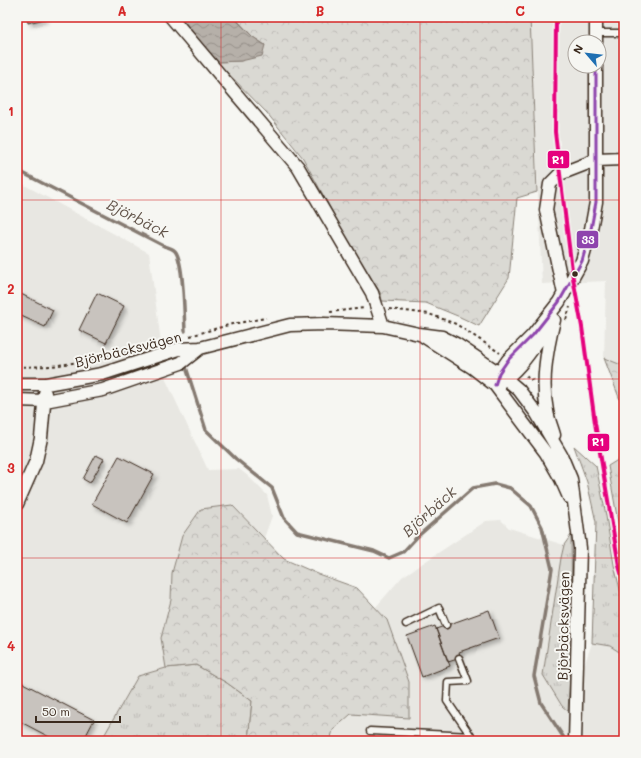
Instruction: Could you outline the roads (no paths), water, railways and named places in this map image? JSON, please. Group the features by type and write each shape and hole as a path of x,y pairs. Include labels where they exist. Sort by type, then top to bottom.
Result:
{"street":[{"path":"171,17 298,167 372,293 382,326"},
{"path":"596,17 596,34"},
{"path":"561,455 547,411 544,379 546,351 554,320 562,298 582,261 591,229 596,202 596,74"},
{"path":"495,385 503,375 508,360 533,335 562,298 546,210 550,184 560,174 596,160 624,159"},
{"path":"503,375 517,368 554,320"},
{"name":"Björbäcksvägen","path":"17,384 46,384 102,374 179,350 200,348 290,325 324,324 382,326 442,337 456,344 503,375 519,390 537,414 561,455 571,479 580,548 575,741"},
{"name":"Björbäcksvägen","path":"419,334 473,368 495,385 546,453 576,511"},
{"name":"Björbäcksvägen","path":"17,400 45,400 103,390 181,362 200,348"},
{"path":"17,504 36,461 41,438 46,384"}],"lane":[{"path":"607,36 624,33"},
{"path":"406,624 439,608 446,625"},
{"path":"459,658 468,681 448,682 447,701 471,738"},
{"path":"370,731 445,734 471,738"},
{"path":"445,734 445,741"}],"water":[{"path":"183,17 231,17 253,37 265,45 262,56 241,61 217,62 184,21"}],"waterway":[{"name":"Björbäck","path":"17,170 175,251 178,257 182,276 185,331"},
{"name":"Björbäck","path":"186,367 206,430 236,459 272,488 284,518 297,532 374,551 389,558 403,552 417,537 473,488 495,484 510,488 531,506 542,527 552,569 534,676 541,703 566,741"}]}
